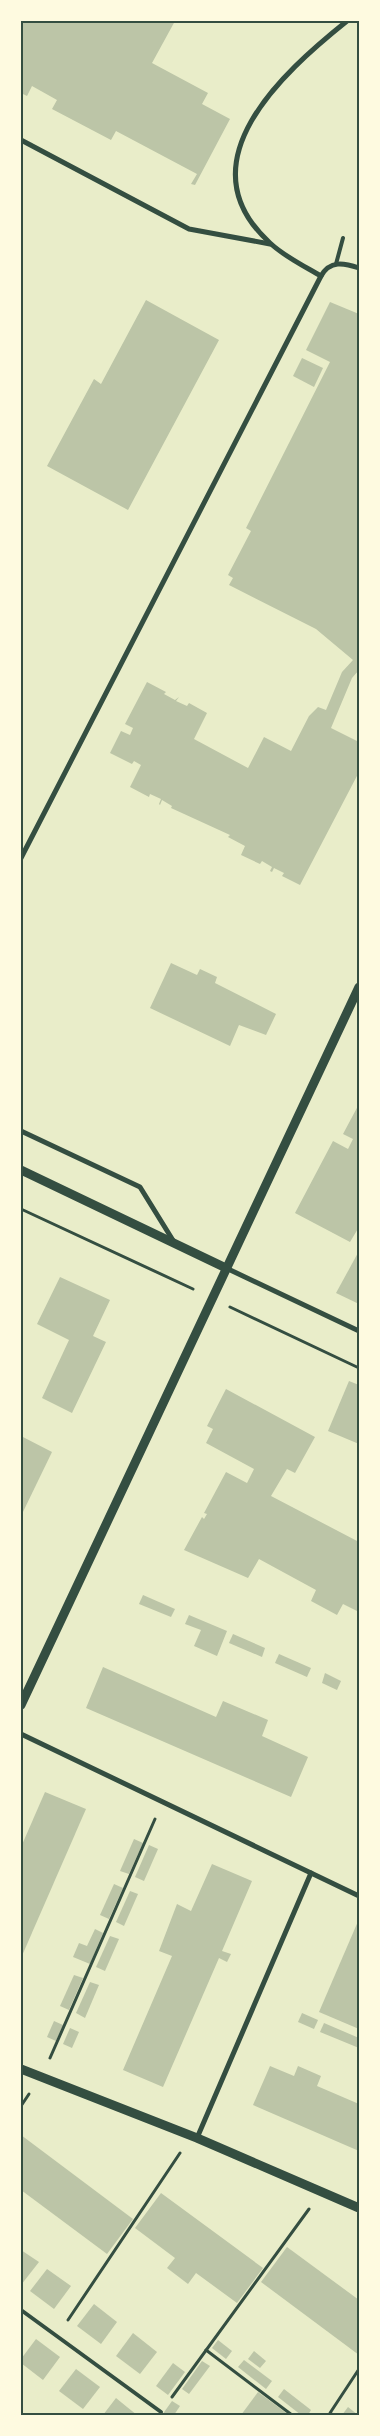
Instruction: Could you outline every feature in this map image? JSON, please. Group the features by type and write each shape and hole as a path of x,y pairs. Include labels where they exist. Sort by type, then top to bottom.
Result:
{"street":[{"path":"321,276 270,244 248,218 239,199 235,178 237,154 246,128 279,82 302,58 347,21"},
{"path":"21,140 189,228 270,244"},
{"path":"21,858 321,276 329,267 336,264 342,263 359,268"},
{"path":"21,1705 359,986"},
{"path":"21,1131 140,1187 174,1243"},
{"path":"21,1170 359,1331"},
{"path":"21,1734 359,1896"},
{"path":"195,2137 311,1874"},
{"path":"21,2069 195,2137 359,2208"}],"lane":[{"path":"336,264 343,238"},
{"path":"21,2310 161,2412"}],"path":[{"path":"21,1209 359,1368"},
{"path":"42,2077 162,1803"},
{"path":"56,2336 195,2137"},
{"path":"161,2412 322,2192"},
{"path":"206,2350 292,2415"},
{"path":"331,2414 359,2369"}],"building":[{"path":"21,21 175,21 152,63 208,93 202,104 230,119 195,185 191,184 197,174 116,131 111,140 52,109 57,100 32,86 27,96 21,93"},
{"path":"146,300 219,340 128,510 47,466 94,379 101,384"},
{"path":"330,302 359,314 359,670 352,678 331,728 359,742 359,772 300,885 282,876 284,873 274,868 272,872 270,871 272,867 262,861 260,864 241,855 245,846 228,837 230,835 171,808 172,806 162,800 160,805 161,799 150,794 149,797 130,787 141,765 134,761 132,764 110,753 121,731 130,735 133,728 125,724 147,682 166,692 164,694 175,700 179,697 176,701 187,706 189,703 207,713 194,739 248,768 264,737 291,751 309,716 318,707 326,710 342,672 353,660 316,629 229,585 233,578 228,575 251,531 246,528 330,362 306,350"},
{"path":"302,358 323,368 314,387 293,376"},
{"path":"171,963 197,975 200,969 217,977 215,983 276,1014 266,1035 239,1025 230,1046 150,1008"},
{"path":"359,1104 359,1227 350,1242 295,1213 333,1141 348,1149 353,1139 343,1134"},
{"path":"359,1251 359,1304 336,1293"},
{"path":"60,1277 110,1300 93,1336 106,1342 72,1413 42,1398 69,1340 37,1324"},
{"path":"349,1381 359,1385 359,1444 328,1431"},
{"path":"226,1389 315,1437 295,1473 287,1469 271,1496 359,1542 359,1612 343,1604 337,1615 311,1601 316,1590 259,1559 248,1578 184,1550 202,1517 204,1519 207,1514 204,1513 226,1472 247,1483 254,1469 206,1443 213,1429 207,1426"},
{"path":"21,1436 52,1452 21,1516"},
{"path":"143,1595 175,1609 171,1617 139,1604"},
{"path":"189,1615 227,1631 217,1656 194,1646 201,1630 185,1624"},
{"path":"233,1634 265,1648 262,1657 229,1643"},
{"path":"279,1654 311,1668 307,1677 275,1663"},
{"path":"103,1667 216,1717 223,1701 268,1720 262,1736 308,1757 291,1797 86,1708"},
{"path":"325,1673 341,1681 337,1690 322,1683"},
{"path":"45,1792 86,1809 21,1958 21,1847"},
{"path":"134,1839 143,1843 129,1874 120,1871"},
{"path":"149,1845 158,1849 144,1881 135,1877"},
{"path":"212,1864 252,1881 222,1951 231,1954 227,1962 219,1958 163,2087 123,2070 172,1956 159,1951 177,1904 191,1911"},
{"path":"114,1884 123,1888 109,1919 100,1915"},
{"path":"130,1891 138,1894 124,1926 116,1922"},
{"path":"359,1919 359,2029 319,2012"},
{"path":"95,1929 103,1933 90,1964 73,1957 79,1943 87,1946"},
{"path":"110,1936 119,1939 105,1971 96,1967"},
{"path":"74,1975 83,1978 69,2010 60,2006"},
{"path":"90,1982 99,1985 85,2018 76,2013"},
{"path":"302,2013 318,2020 314,2029 298,2022"},
{"path":"54,2021 63,2025 56,2041 47,2037"},
{"path":"324,2023 359,2038 359,2048 320,2032"},
{"path":"70,2028 79,2032 72,2048 63,2044"},
{"path":"270,2066 294,2076 298,2066 321,2076 317,2086 359,2104 359,2151 253,2105"},
{"path":"21,2135 133,2219 107,2254 21,2190"},
{"path":"161,2193 263,2268 237,2303 196,2273 188,2284 167,2268 175,2258 135,2228"},
{"path":"287,2247 359,2300 359,2355 261,2282"},
{"path":"21,2250 39,2262 21,2285"},
{"path":"47,2269 71,2286 54,2309 30,2291"},
{"path":"94,2304 117,2322 101,2344 77,2326"},
{"path":"133,2333 157,2352 140,2374 116,2356"},
{"path":"36,2339 60,2357 43,2380 21,2363 21,2359"},
{"path":"218,2340 232,2351 226,2359 212,2348"},
{"path":"254,2351 266,2361 260,2368 248,2359"},
{"path":"244,2360 272,2381 266,2389 238,2367"},
{"path":"202,2361 210,2366 189,2394 182,2389"},
{"path":"173,2363 185,2372 168,2395 156,2386"},
{"path":"76,2369 100,2387 83,2409 59,2391"},
{"path":"284,2389 311,2410 308,2415 301,2415 278,2397"},
{"path":"258,2392 289,2415 241,2415"},
{"path":"116,2398 127,2407 137,2415 103,2415"},
{"path":"172,2401 180,2406 174,2415 162,2415"},
{"path":"348,2407 358,2415 342,2415"}]}
